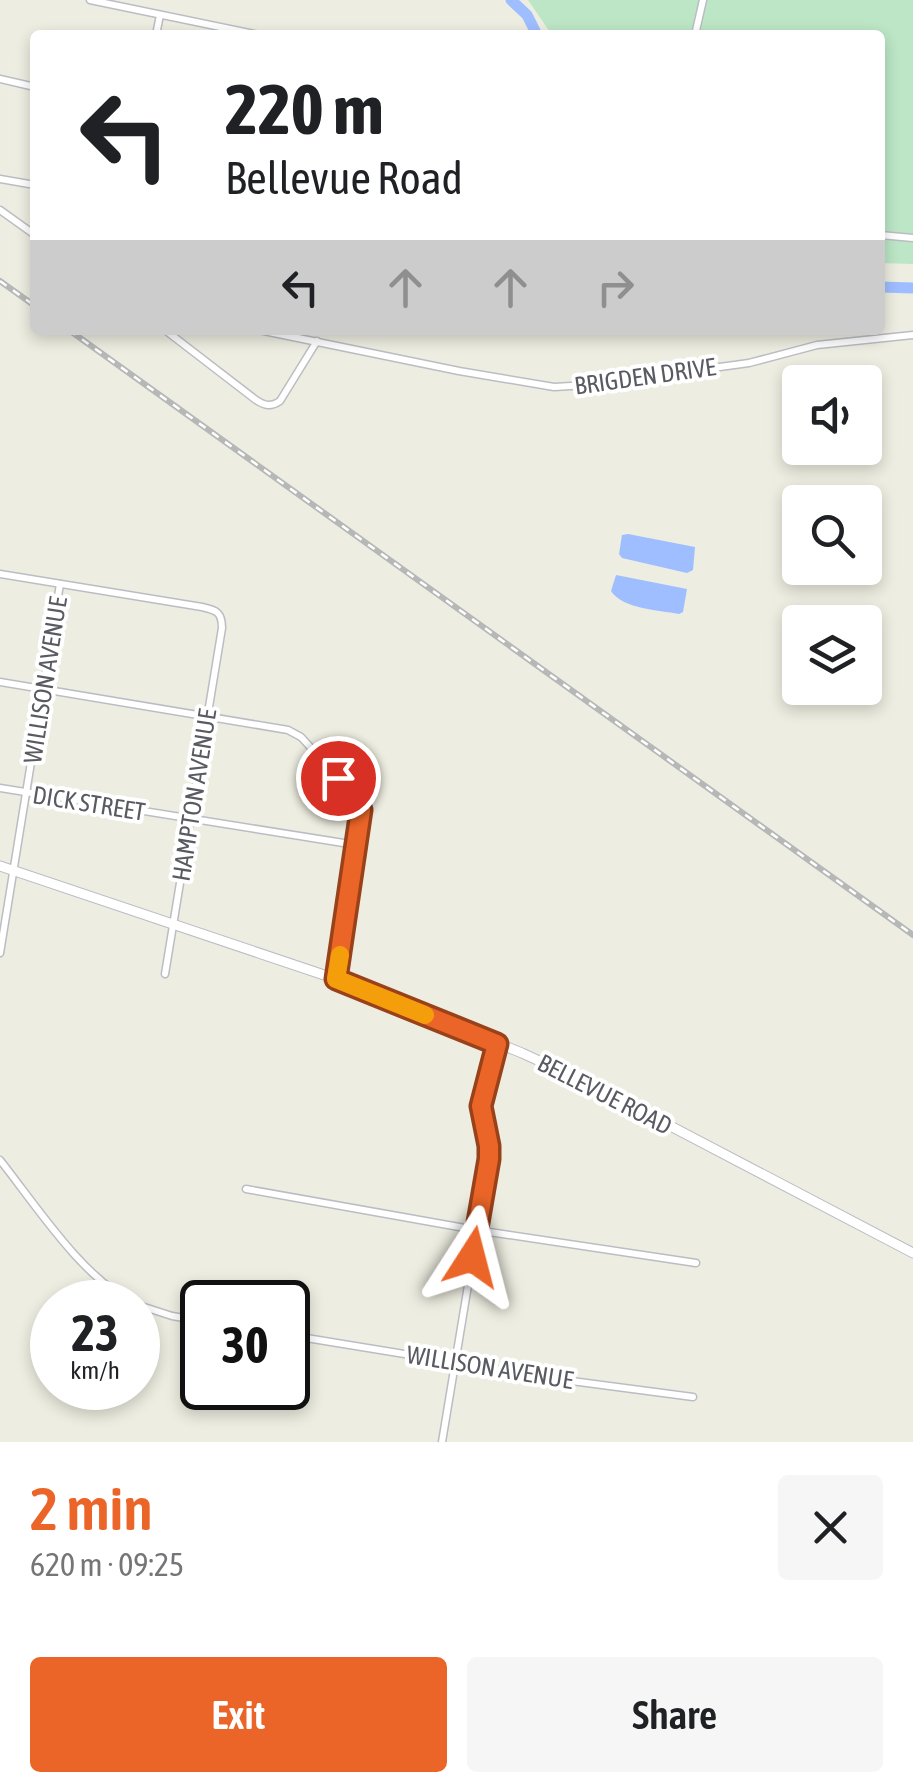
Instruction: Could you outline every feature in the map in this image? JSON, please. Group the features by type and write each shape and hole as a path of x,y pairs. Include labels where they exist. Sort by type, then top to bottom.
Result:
{"street":[{"path":"90,0 234,30"},
{"path":"696,30 703,0"},
{"path":"157,30 160,15"},
{"path":"0,79 30,85"},
{"path":"0,179 30,183"},
{"path":"0,210 30,231"},
{"path":"885,235 913,238"},
{"path":"172,335 266,406 280,401 317,342"},
{"name":"BRIGDEN DRIVE","path":"283,335 554,388 749,363 818,344 913,335"},
{"path":"0,574 60,584"},
{"name":"HAMPTON AVENUE","path":"60,584 202,607 221,615 165,974"},
{"name":"WILLISON AVENUE","path":"0,953 60,584"},
{"path":"0,682 288,730 300,737 356,798 361,810 336,979"},
{"name":"DICK STREET","path":"0,788 356,844"},
{"name":"BELLEVUE ROAD","path":"0,866 336,979 522,1053 594,1086 913,1252"},
{"path":"442,1442 489,1159 481,1106 497,1044"},
{"path":"0,1160 102,1280"},
{"path":"246,1189 476,1230 696,1262"},
{"name":"WILLISON AVENUE","path":"310,1339 693,1397"}],"green space":[{"path":"528,0 913,0 913,264 885,263 885,30 549,30"}],"water":[{"path":"622,535 695,547 693,570 687,573 622,558"},
{"path":"616,575 687,589 683,612 651,610 624,602 611,591"}],"waterway":[{"path":"511,0 527,15 534,30"},
{"path":"885,287 913,288"}],"railway":[{"path":"0,281 30,302"},
{"path":"76,335 913,935"}],"slow traffic":[{"path":"340,955 336,979 425,1015"}],"route":[{"path":"338,778 361,810 336,979 497,1044 481,1106 489,1159 472,1257"}]}
